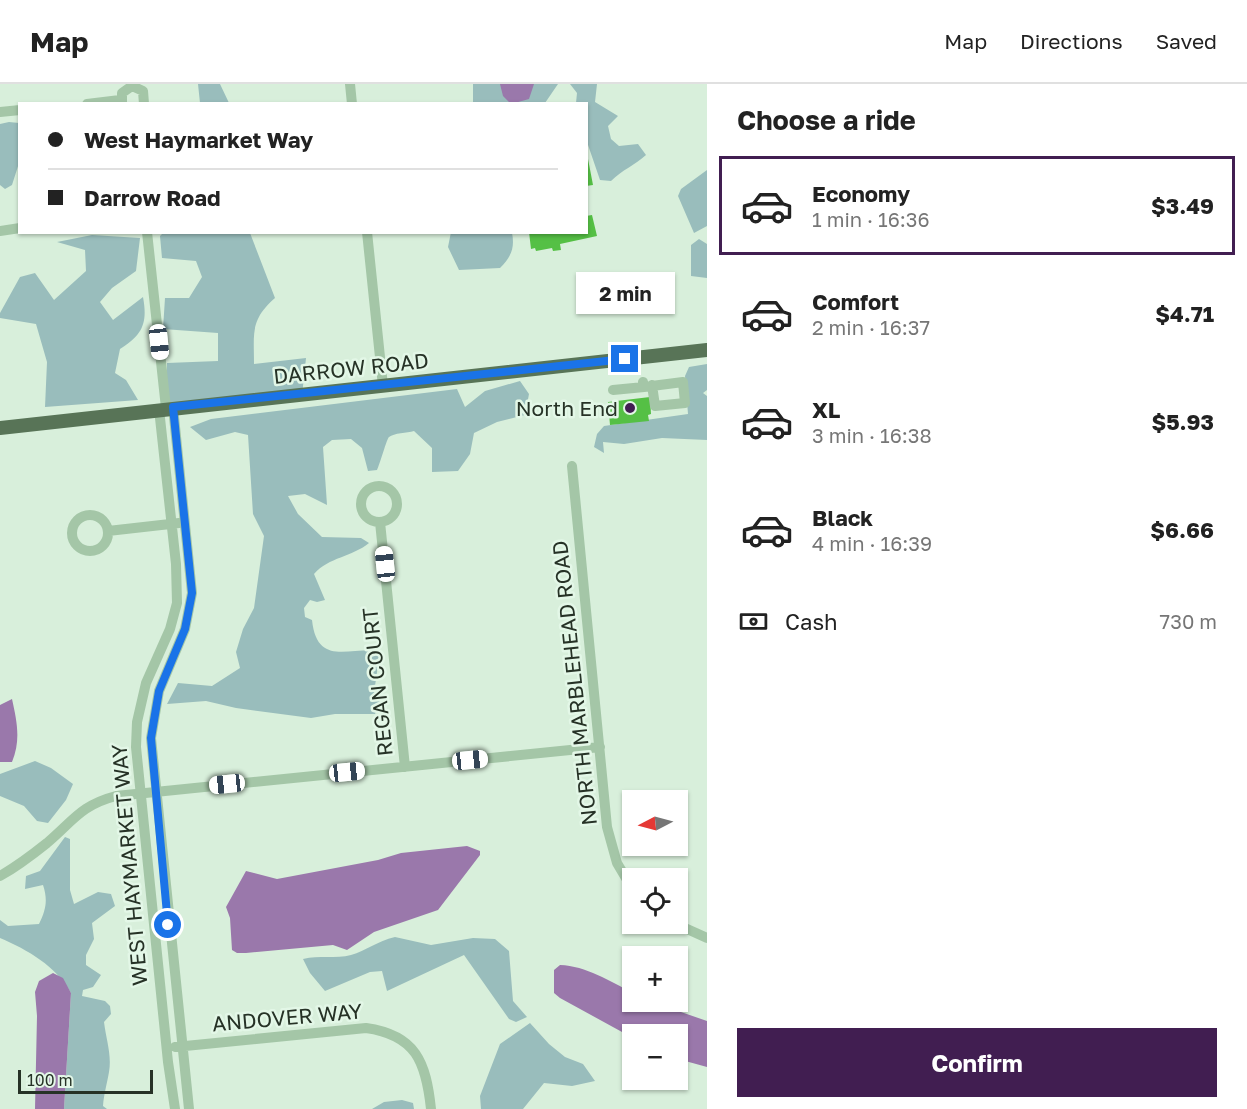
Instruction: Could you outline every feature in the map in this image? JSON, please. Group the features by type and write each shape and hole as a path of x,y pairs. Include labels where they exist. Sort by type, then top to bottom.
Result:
{"main road":[{"name":"DARROW ROAD","path":"0,428 707,350"}],"street":[{"path":"350,84 352,102"},
{"path":"121,102 122,93 128,86 138,87 143,91 144,102"},
{"path":"0,112 18,110"},
{"path":"0,231 18,228"},
{"path":"147,234 166,408"},
{"path":"367,234 383,386"},
{"path":"613,390 646,384"},
{"name":"WEST HAYMARKET WAY","path":"166,408 185,522 192,583 191,605 185,629 155,705 151,738 189,1109"},
{"name":"WEST HAYMARKET WAY","path":"166,408 177,603 170,629 146,682 139,711 136,747 166,1048 175,1109"},
{"name":"NORTH MARBLEHEAD ROAD","path":"572,466 607,827 617,862 622,871"},
{"path":"108,531 185,522"},
{"name":"REGAN COURT","path":"380,522 405,766"},
{"path":"0,876 34,854 70,818 96,801 141,793 600,747"},
{"path":"688,929 707,938"},
{"name":"ANDOVER WAY","path":"166,1048 366,1028 387,1031 410,1046 423,1064 431,1109"}],"shaded area":[{"path":"198,84 220,84 229,102 200,102"},
{"path":"473,84 558,84 546,102 473,102"},
{"path":"500,84 534,84 529,99 509,102 503,96"},
{"path":"570,84 597,84 595,102 618,116 608,126 611,139 619,146 638,144 646,155 611,181 600,180 588,145 588,102 576,102 577,93"},
{"path":"18,123 18,166 12,185 5,189 0,185 0,124"},
{"path":"707,170 707,226 694,233 678,196 681,189"},
{"path":"162,234 250,234 275,298 257,320 254,335 254,364 306,358 302,395 166,408 167,363 218,361 218,333 163,329 165,298 189,298 202,277 196,261 162,258 160,236"},
{"path":"451,234 512,234 511,252 500,268 459,270 448,247"},
{"path":"92,235 140,238 136,271 112,288 100,302 113,320 143,297 145,315 142,328 134,339 120,349 115,373 126,380 138,400 45,407 47,362 36,324 0,318 0,313 20,277 35,273 54,300 86,271 85,250 57,242"},
{"path":"699,239 707,244 707,278 691,276 691,245"},
{"path":"707,364 707,390 703,393 707,396 707,440 662,438 624,444 603,442 604,453 594,447 597,434 604,426 688,414 685,376 689,367"},
{"path":"520,381 529,394 525,415 497,422 474,433 470,454 458,471 432,472 432,448 414,431 389,437 377,470 368,471 362,448 351,439 332,440 323,447 327,505 305,494 288,496 298,514 322,537 361,538 369,543 327,564 314,574 325,600 317,602 310,600 304,608 305,617 312,620 315,635 328,650 337,652 380,651 375,686 380,703 375,714 335,714 311,718 236,708 206,701 167,704 178,683 212,686 240,668 236,652 243,629 254,608 264,536 253,514 248,435 235,432 206,440 190,427 211,419 457,389 465,407 485,391"},
{"path":"12,699 17,723 15,754 12,762 0,762 0,705"},
{"path":"35,761 51,768 73,784 66,800 48,823 37,821 24,806 0,796 0,774"},
{"path":"65,837 70,839 70,890 74,904 98,892 111,894 115,906 92,923 94,939 86,955 86,965 101,975 93,987 83,990 82,996 105,1001 110,1006 111,1014 104,1022 110,1059 103,1106 107,1109 64,1109 71,993 58,975 40,960 0,938 0,920 8,926 39,924 46,905 45,890 43,885 25,889 26,876 40,871"},
{"path":"467,846 480,851 480,855 438,910 374,932 347,950 333,945 246,953 237,953 232,950 230,918 226,907 246,871 277,879 378,860 401,853"},
{"path":"395,937 431,945 473,938 495,939 509,951 513,1001 527,1017 516,1022 509,1019 464,955 387,991 382,971 370,972 325,991 310,973 303,959 351,955"},
{"path":"560,965 579,968 622,987 622,1012 681,1012 707,1021 707,1067 688,1062 688,1024 622,1024 622,1032 554,993 554,970"},
{"path":"53,973 63,978 71,993 64,1109 35,1109 37,1016 35,992 39,981"},
{"path":"530,1023 549,1044 565,1057 583,1064 595,1081 572,1086 544,1083 523,1109 481,1109 480,1096 500,1044"},
{"path":"402,1100 413,1103 414,1109 372,1109 384,1102"}],"building":[{"path":"588,159 593,185 588,186"},
{"path":"592,215 597,236 560,244 561,250 553,251 552,248 536,251 535,248 531,249 529,234 588,234 588,216"},
{"name":"North End","path":"650,397 649,421 610,425 608,402"}],"place":[{"name":"North End","path":"630,408"}],"route":[{"path":"168,925 151,738 155,705 165,675 182,639 192,593 173,407 625,359"}]}
